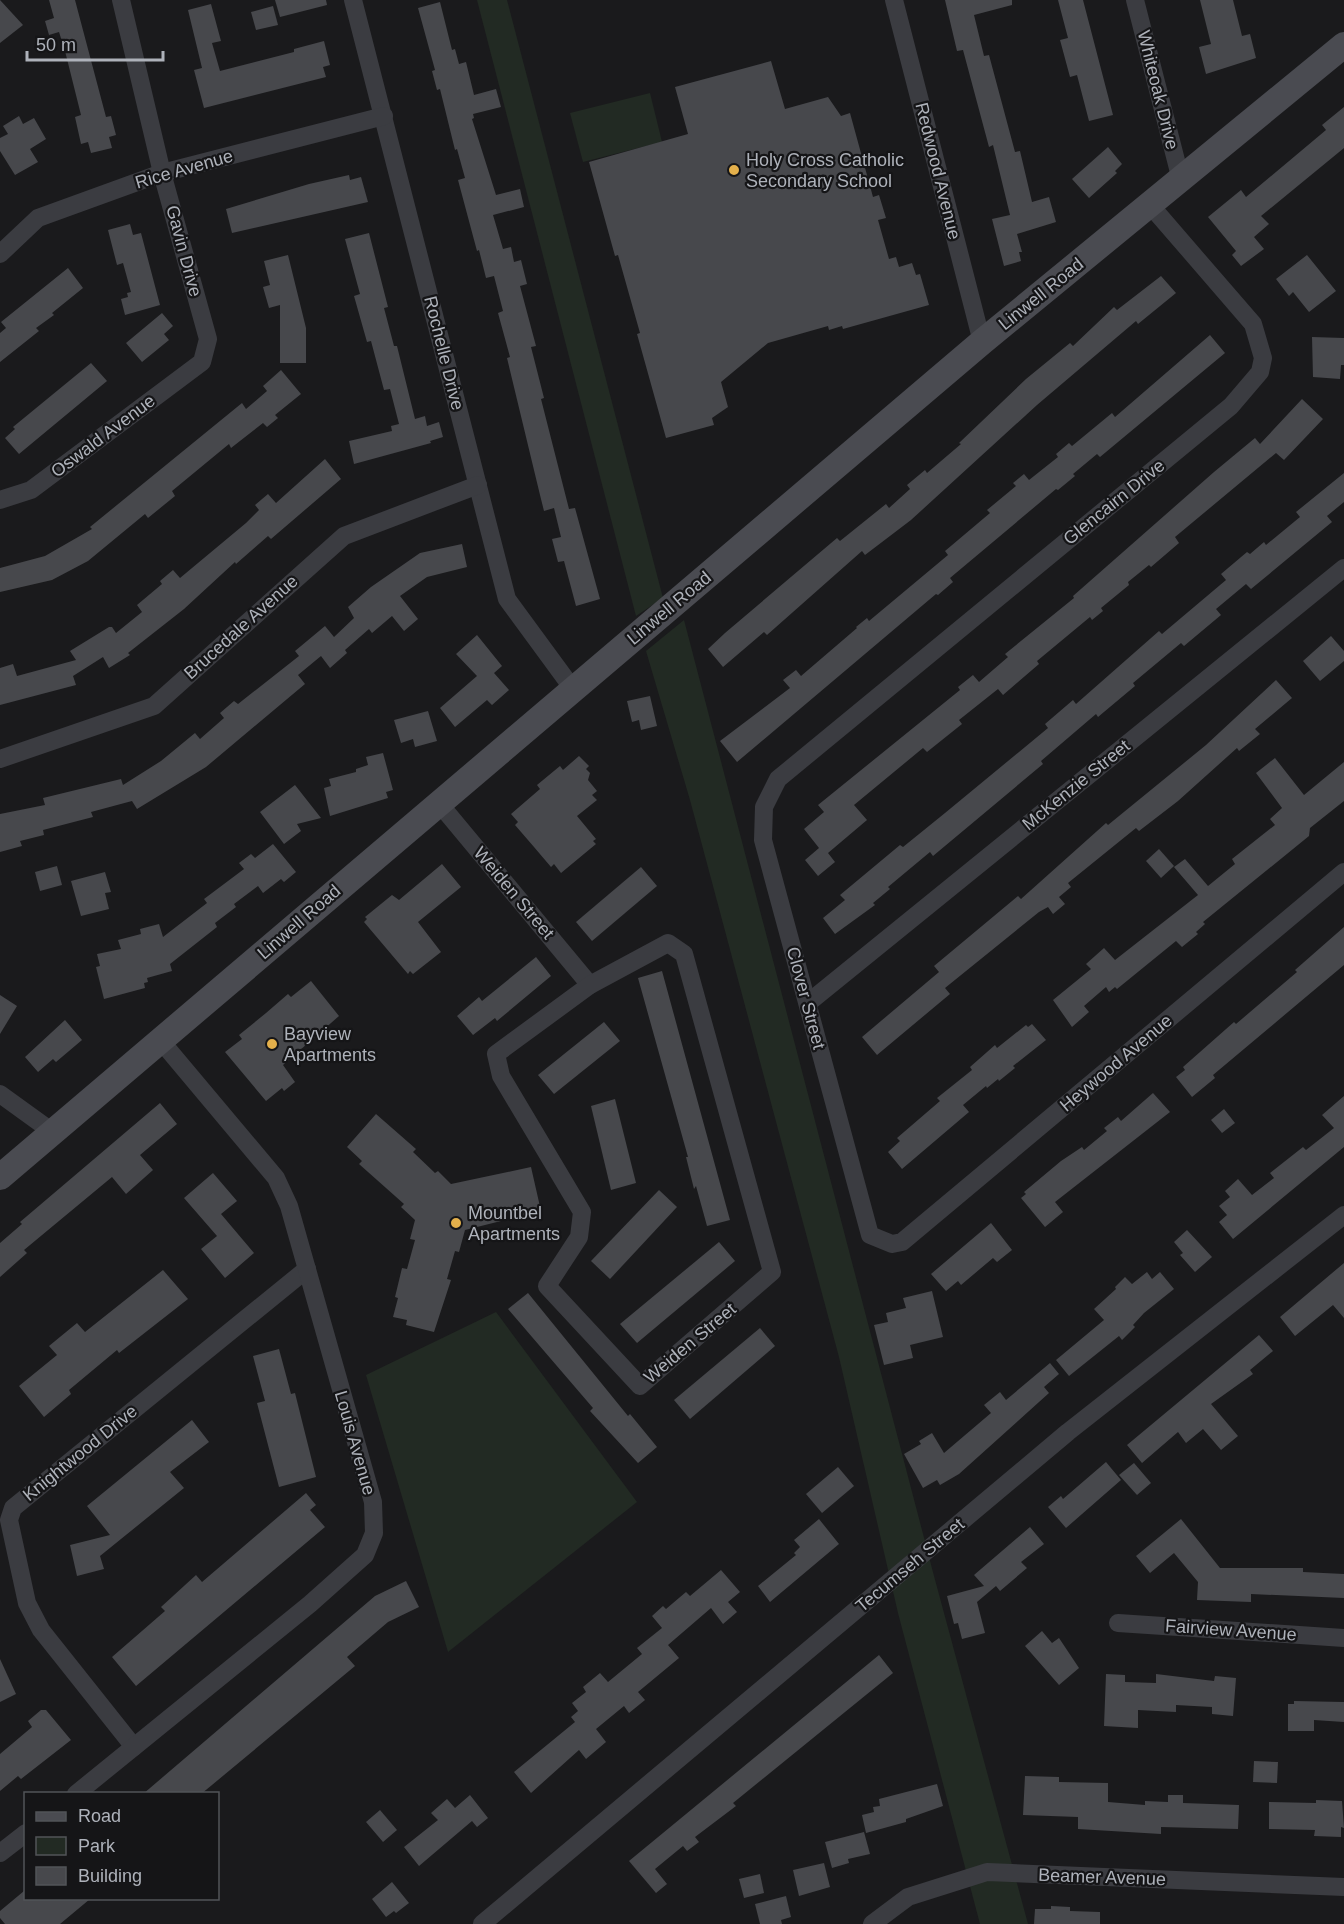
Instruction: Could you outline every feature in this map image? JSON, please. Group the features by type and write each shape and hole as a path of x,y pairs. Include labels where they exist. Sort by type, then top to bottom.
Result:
{"main road":[{"name":"Linwell Road","path":"0,1177 438,802 982,342 1151,206 1344,45"}],"street":[{"name":"Gavin Drive","path":"121,0 162,173 208,339 202,362"},
{"name":"Rochelle Drive","path":"353,0 507,599 573,689"},
{"name":"Redwood Avenue","path":"894,0 982,342"},
{"name":"Whiteoak Drive","path":"1135,0 1181,180"},
{"name":"Rice Avenue","path":"0,254 38,218 162,173 384,116"},
{"name":"Glencairn Drive","path":"804,758 1231,406 1260,372 1263,358 1253,324 1151,206"},
{"name":"Oswald Avenue","path":"0,500 31,490 202,362"},
{"name":"Brucedale Avenue","path":"0,759 154,706 344,536 478,486"},
{"name":"McKenzie Street","path":"808,1003 1344,568"},
{"name":"Clover Street","path":"804,758 778,779 764,807 763,840 870,1235 884,1241"},
{"name":"Weiden Street","path":"438,802 590,985"},
{"name":"Heywood Avenue","path":"884,1241 892,1244 902,1242 1344,872"},
{"name":"Weiden Street","path":"668,943 684,954 772,1272 640,1386 547,1286 579,1237 582,1212 501,1076 496,1054 590,985 668,943"},
{"name":"Louis Avenue","path":"78,1792 365,1555 374,1533 373,1502 289,1206 276,1178 160,1041"},
{"path":"0,1094 54,1133"},
{"name":"Tecumseh Street","path":"482,1924 1068,1432 1344,1215"},
{"name":"Knightwood Drive","path":"134,1747 41,1630 27,1603 9,1520 13,1508 307,1269"},
{"name":"Fairview Avenue","path":"1118,1623 1344,1638"},
{"path":"0,1853 24,1835"},
{"name":"Beamer Avenue","path":"872,1924 908,1897 987,1872 1344,1887"}],"green space":[{"path":"477,0 507,0 663,598 636,616"},
{"path":"650,93 662,142 583,162 570,113"},
{"path":"684,620 934,1576 1028,1924 980,1924 898,1613 839,1357 690,800 646,651"},
{"path":"496,1312 637,1502 448,1652 366,1375"}],"building":[{"path":"0,0 23,25 0,43"},
{"path":"49,0 75,0 106,117 111,116 116,135 109,137 112,148 91,153 88,142 81,144 75,117 81,115 65,51 59,32 49,35 45,21 54,18"},
{"path":"275,0 326,0 327,5 280,17"},
{"path":"945,0 1012,0 1012,5 974,15 984,56 989,55 1015,152 1020,151 1032,202 1049,197 1056,222 1017,234 1022,252 1019,252 1021,261 1004,266 992,219 1010,215 993,145 989,147 963,50 957,51"},
{"path":"1058,0 1083,0 1113,115 1089,121 1077,75 1070,77 1060,40 1068,38"},
{"path":"1200,0 1233,0 1242,36 1250,34 1256,58 1206,74 1199,47 1211,44"},
{"path":"440,2 452,50 455,49 459,64 466,62 474,95 496,89 501,107 473,114 472,119 496,195 520,189 524,207 493,215 503,249 511,247 514,262 521,260 527,284 520,286 536,346 531,347 544,398 541,399 569,509 575,508 600,599 576,606 564,561 558,562 552,539 561,537 554,508 544,511 540,495 507,358 510,357 498,313 503,311 494,276 486,278 479,250 477,251 458,180 465,178 457,149 455,150 440,89 437,90 432,71 435,70 418,8"},
{"path":"211,4 221,41 212,43 220,71 294,52 294,49 324,41 330,65 323,67 326,77 204,108 194,70 202,68 188,10"},
{"path":"273,6 278,25 256,30 251,12"},
{"path":"771,61 785,109 828,97 841,116 850,113 873,197 879,195 886,218 878,220 889,259 896,257 899,267 912,263 916,275 920,274 929,305 843,329 842,326 829,330 828,326 768,343 721,382 728,407 712,418 714,425 666,438 637,334 640,333 618,255 615,256 589,162 688,134 675,87"},
{"path":"1344,107 1344,148 1261,216 1269,224 1254,237 1264,249 1241,266 1232,255 1236,251 1208,217 1241,190 1246,197 1326,130 1322,125"},
{"path":"19,116 23,124 34,118 46,139 30,149 38,162 15,175 0,151 0,138 8,134 3,126"},
{"path":"1108,147 1122,164 1115,171 1117,173 1089,198 1072,179"},
{"path":"349,175 350,180 361,177 368,202 232,233 226,209 309,184"},
{"path":"130,224 133,235 141,233 160,305 125,315 121,299 128,297 127,293 131,292 123,263 117,265 108,230"},
{"path":"369,233 388,307 384,308 394,346 397,346 415,419 425,416 427,426 439,422 443,437 430,441 431,443 354,464 349,441 392,431 391,426 399,424 390,389 384,390 371,341 367,342 354,296 360,294 345,239"},
{"path":"288,255 306,328 306,363 280,363 280,305 269,308 263,287 270,285 264,261"},
{"path":"1307,255 1336,291 1309,312 1293,292 1289,296 1276,279"},
{"path":"68,268 83,288 36,328 39,331 0,362 0,333 6,328 1,322"},
{"path":"1161,276 1176,293 1138,324 1136,321 1037,405 911,520 865,555 862,551 767,635 764,632 723,667 708,649 725,633 837,538 840,541 886,504 889,508 910,489 907,485 925,470 927,473 961,444 959,443 1026,379 1070,343 1073,346 1114,307 1117,310"},
{"path":"162,313 173,326 164,334 169,340 142,362 126,343"},
{"path":"1210,335 1225,353 1100,457 1097,454 1073,474 1075,476 1058,490 1056,489 950,578 953,582 938,595 936,594 737,762 720,741 790,688 783,680 796,670 801,676 856,627 867,618 869,621 948,555 945,551 990,513 987,510 1016,486 1013,483 1024,474 1029,480 1058,457 1056,454 1069,443 1072,446 1112,413 1115,417"},
{"path":"1312,337 1344,338 1344,365 1341,365 1340,379 1313,377"},
{"path":"91,363 107,381 19,454 5,438 15,429 13,427"},
{"path":"281,370 301,394 275,415 278,418 267,427 263,423 231,448 229,444 172,491 175,496 148,518 145,514 88,561 52,580 0,592 0,568 45,556 92,529 90,527 242,403 246,409 267,391 263,386"},
{"path":"1302,399 1323,419 1284,460 1276,453 1175,537 1179,543 1151,567 1149,565 1128,582 1129,585 1101,608 1103,611 1092,620 1090,617 1037,661 1039,664 1003,695 998,689 959,720 962,724 927,752 923,748 854,805 867,820 828,853 835,862 818,876 805,860 819,848 804,829 824,812 818,805 960,690 958,687 973,675 979,682 1008,657 1005,654 1074,598 1073,596 1214,472 1255,438 1260,444"},
{"path":"325,459 341,479 271,539 268,536 236,564 235,562 184,609 128,653 130,655 109,668 103,657 73,676 76,685 0,705 0,668 13,664 17,676 76,660 70,651 109,627 112,627 116,633 142,612 137,605 162,584 160,581 173,570 180,578 246,523 259,510 255,505 268,494 276,503"},
{"path":"1344,473 1344,502 1327,516 1332,522 1251,589 1246,584 1216,609 1221,615 1184,646 1181,643 1133,683 1135,686 1098,717 1096,714 1041,761 1043,764 933,856 930,852 888,887 890,889 873,903 875,905 835,934 823,918 845,900 840,895 900,845 903,847 1048,728 1045,724 1073,700 1076,704 1159,631 1162,634 1226,580 1221,574 1247,552 1250,554 1264,542 1266,545 1300,517 1296,512"},
{"path":"462,544 467,567 427,577 400,596 418,619 404,631 392,616 372,633 369,629 345,650 347,653 330,668 321,656 298,675 305,684 206,767 137,809 132,801 91,812 93,817 43,830 44,835 20,841 22,846 0,852 0,814 45,805 43,798 121,779 123,785 161,761 195,733 200,739 224,718 220,713 234,701 238,704 299,656 295,651 325,626 334,637 354,618 348,607 371,587 420,553"},
{"path":"477,635 502,666 494,673 509,690 492,705 487,700 455,727 440,708 477,676 456,654"},
{"path":"1331,636 1344,651 1344,661 1320,681 1303,661"},
{"path":"1276,680 1292,698 1255,729 1260,734 1239,751 1237,748 1178,801 1139,831 1136,828 1068,883 1071,887 1059,897 1065,904 1053,914 1048,907 1039,912 945,988 950,994 877,1055 862,1037 939,972 934,966 1018,896 1021,899 1106,823 1108,825 1206,745"},
{"path":"650,696 657,726 641,730 639,720 632,722 627,701"},
{"path":"428,711 437,741 415,747 413,739 401,743 394,720"},
{"path":"383,753 393,790 386,792 388,798 330,816 324,788 331,786 329,779 356,772 356,769 368,765 366,757"},
{"path":"579,756 589,766 586,769 590,773 588,780 597,791 592,795 597,800 577,816 596,839 593,841 596,844 561,873 554,864 551,867 515,825 518,822 511,814 540,789 537,785 560,766 563,770"},
{"path":"1275,758 1304,795 1344,762 1344,801 1310,828 1309,836 1203,922 1205,924 1196,932 1198,934 1182,947 1176,941 1117,989 1115,987 1109,992 1106,987 1084,1006 1089,1012 1072,1027 1053,1000 1091,969 1086,964 1104,948 1115,960 1198,895 1174,867 1185,859 1208,886 1235,864 1232,859 1275,825 1270,819 1282,808 1256,773"},
{"path":"295,785 321,818 297,824 301,831 284,844 260,812"},
{"path":"273,844 296,872 284,882 281,879 263,893 258,886 234,904 236,907 215,923 217,927 170,964 172,971 147,978 148,982 144,983 145,988 104,999 96,967 100,966 97,954 121,949 118,940 141,934 140,929 159,924 163,937 207,903 204,899 244,869 239,863 251,854 255,858"},
{"path":"1159,849 1174,866 1161,878 1146,861"},
{"path":"442,864 461,887 418,922 441,952 413,974 410,971 408,974 364,922 367,919 365,917 392,895 399,900"},
{"path":"57,866 62,885 40,891 35,872"},
{"path":"641,867 657,886 592,941 576,922"},
{"path":"105,872 111,892 105,893 109,909 81,916 71,881"},
{"path":"1344,927 1344,965 1213,1075 1215,1078 1192,1097 1176,1077 1185,1070 1183,1067 1234,1022 1236,1024 1297,972 1295,970"},
{"path":"536,957 551,976 497,1021 495,1018 473,1035 457,1016 479,997 482,1001"},
{"path":"662,971 730,1220 707,1226 696,1186 694,1189 686,1157 688,1157 638,978"},
{"name":"Bayview Apartments","path":"311,981 339,1016 283,1065 295,1082 284,1091 282,1088 266,1101 225,1052 242,1039 239,1035 288,994 291,997"},
{"path":"0,995 17,1006 0,1034"},
{"path":"65,1020 82,1040 56,1062 53,1059 38,1072 25,1057"},
{"path":"604,1022 620,1041 554,1094 538,1075"},
{"path":"1032,1024 1046,1040 1013,1066 1015,1068 999,1081 998,1079 987,1088 986,1086 963,1105 969,1112 902,1169 888,1152 900,1141 897,1138 940,1101 937,1098 972,1070 970,1067 995,1045 997,1048 1026,1025 1028,1027"},
{"path":"1153,1093 1170,1112 1055,1202 1063,1212 1045,1227 1021,1198 1026,1194 1024,1192 1061,1161 1082,1147 1084,1150 1107,1131 1104,1128 1118,1117 1121,1121"},
{"path":"1344,1096 1344,1147 1233,1239 1219,1222 1227,1215 1219,1206 1230,1197 1225,1191 1238,1179 1252,1195 1274,1178 1270,1173 1303,1147 1306,1150 1334,1128 1322,1115"},
{"path":"615,1099 636,1183 611,1190 591,1106"},
{"path":"160,1103 177,1124 140,1155 153,1170 126,1194 112,1177 24,1250 27,1253 0,1277 0,1243 22,1224 20,1222"},
{"path":"1224,1109 1235,1123 1222,1133 1211,1120"},
{"name":"Mountbel Apartments","path":"376,1114 416,1149 413,1152 435,1173 438,1171 451,1184 531,1167 541,1211 465,1230 459,1252 455,1251 447,1279 451,1280 434,1332 406,1325 407,1320 393,1317 402,1268 407,1269 415,1240 410,1239 415,1220 401,1207 404,1204 359,1164 362,1161 347,1147"},
{"path":"213,1173 237,1201 221,1214 254,1253 225,1278 201,1249 217,1236 184,1198"},
{"path":"659,1190 677,1207 610,1279 591,1261"},
{"path":"991,1223 1012,1250 997,1262 993,1258 961,1285 958,1281 946,1291 931,1274"},
{"path":"1187,1230 1212,1257 1195,1272 1180,1255 1183,1253 1174,1242"},
{"path":"719,1242 735,1261 637,1343 620,1324"},
{"path":"1344,1263 1344,1318 1333,1305 1295,1336 1280,1317"},
{"path":"163,1270 188,1299 119,1353 117,1350 69,1390 71,1394 44,1417 19,1386 57,1355 49,1346 77,1323 85,1332"},
{"path":"1147,1272 1152,1279 1160,1272 1174,1289 1144,1313 1133,1325 1135,1327 1122,1340 1119,1336 1069,1376 1056,1360 1104,1320 1094,1309 1116,1289 1115,1287 1125,1277 1132,1284"},
{"path":"932,1291 943,1337 910,1345 913,1358 884,1365 874,1325 888,1322 886,1313 906,1308 903,1298"},
{"path":"528,1293 628,1416 630,1414 657,1447 638,1463 590,1411 593,1408 508,1309"},
{"path":"760,1328 775,1346 690,1419 674,1400"},
{"path":"1259,1335 1273,1351 1250,1370 1253,1374 1211,1404 1238,1436 1221,1450 1203,1429 1186,1443 1178,1432 1142,1463 1127,1445"},
{"path":"279,1349 291,1394 295,1393 316,1477 279,1487 257,1403 265,1401 253,1356"},
{"path":"1050,1363 1059,1374 1044,1387 1049,1393 959,1474 940,1485 937,1480 923,1488 904,1454 921,1444 919,1441 932,1433 944,1453 991,1413 984,1405 1000,1392 1006,1400"},
{"path":"192,1420 209,1442 170,1472 184,1488 100,1556 104,1569 77,1576 70,1545 110,1535 87,1506"},
{"path":"1106,1462 1121,1480 1066,1528 1048,1507 1061,1496 1063,1499"},
{"path":"1134,1463 1151,1483 1137,1495 1119,1475"},
{"path":"838,1467 854,1486 822,1513 806,1494"},
{"path":"306,1493 316,1505 310,1510 325,1527 136,1686 112,1657 165,1611 161,1607 196,1575 202,1582"},
{"path":"819,1519 839,1544 770,1602 758,1586 796,1555 794,1553 800,1547 794,1540"},
{"path":"1181,1519 1220,1568 1303,1568 1303,1572 1344,1574 1344,1598 1251,1594 1251,1602 1197,1600 1198,1582 1174,1553 1150,1573 1136,1556"},
{"path":"1030,1527 1044,1544 1021,1562 1027,1568 1000,1591 996,1586 977,1602 985,1633 962,1639 958,1623 954,1624 947,1596 984,1586 974,1575"},
{"path":"721,1570 740,1592 728,1602 737,1612 723,1624 711,1608 668,1645 679,1658 638,1692 645,1700 629,1713 624,1706 596,1729 606,1742 586,1759 579,1750 531,1793 514,1772 575,1722 571,1717 578,1711 572,1703 586,1692 583,1687 600,1673 608,1682 642,1654 637,1648 662,1628 652,1616 663,1606 666,1609 686,1592 690,1596"},
{"path":"406,1581 419,1607 388,1622 347,1657 355,1666 203,1792 145,1792 375,1596"},
{"path":"1042,1631 1052,1643 1059,1638 1079,1668 1059,1685 1025,1646"},
{"path":"879,1655 893,1673 733,1803 736,1806 695,1837 699,1842 687,1851 683,1846 655,1869 667,1884 656,1893 629,1861"},
{"path":"0,1659 16,1694 0,1702"},
{"path":"1106,1674 1125,1675 1125,1682 1156,1683 1156,1674 1214,1681 1215,1676 1236,1678 1233,1716 1212,1714 1212,1707 1176,1705 1176,1712 1138,1710 1138,1728 1104,1726"},
{"path":"1294,1701 1344,1702 1344,1722 1314,1720 1314,1731 1288,1731 1288,1704 1294,1704"},
{"path":"41,1710 46,1710 71,1740 21,1779 18,1776 0,1791 0,1754 32,1727 28,1721"},
{"path":"1254,1761 1278,1762 1277,1783 1253,1782"},
{"path":"1025,1776 1059,1777 1059,1782 1108,1783 1108,1802 1145,1805 1145,1801 1168,1802 1168,1795 1183,1795 1183,1803 1239,1805 1238,1829 1161,1827 1161,1834 1078,1829 1078,1817 1023,1815"},
{"path":"937,1784 943,1806 906,1819 906,1822 866,1833 862,1815 874,1812 873,1807 880,1806 879,1799"},
{"path":"470,1795 488,1818 477,1827 472,1821 419,1866 404,1847 438,1820 431,1813 447,1799 455,1808"},
{"path":"1316,1800 1342,1801 1344,1828 1341,1827 1341,1837 1314,1836 1315,1830 1269,1829 1269,1802 1316,1803"},
{"path":"380,1810 397,1830 383,1842 366,1822"},
{"path":"864,1832 870,1854 848,1859 849,1863 832,1868 825,1842"},
{"path":"824,1863 830,1887 799,1896 793,1870"},
{"path":"760,1874 764,1893 744,1898 739,1879"},
{"path":"392,1882 409,1903 386,1917 372,1899"},
{"path":"24,1891 24,1900 89,1900 60,1924 5,1924 0,1918 0,1911"},
{"path":"786,1896 791,1917 781,1920 782,1924 760,1924 755,1904"},
{"path":"1051,1906 1070,1907 1070,1911 1100,1912 1100,1924 1034,1924 1035,1909 1051,1909"}],"place":[{"name":"Holy Cross Catholic Secondary School","path":"734,170"},
{"name":"Bayview Apartments","path":"272,1044"},
{"name":"Mountbel Apartments","path":"456,1223"}]}
